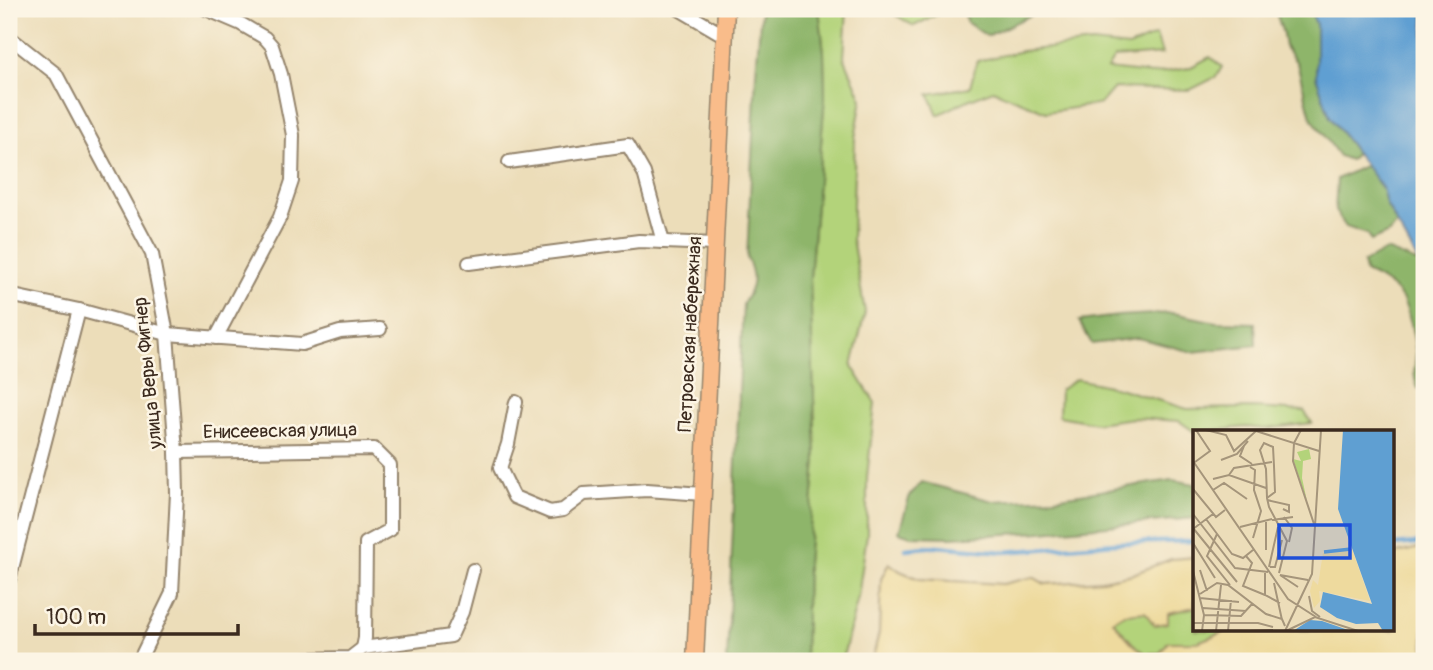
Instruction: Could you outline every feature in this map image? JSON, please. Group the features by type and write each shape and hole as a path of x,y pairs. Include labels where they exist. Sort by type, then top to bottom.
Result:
{"main road":[{"name":"Петровская набережная","path":"695,661 726,9"}],"street":[{"path":"206,9 241,24 265,38 272,46 281,74 293,135 292,181 280,217 216,338"},
{"path":"680,9 725,36"},
{"name":"улица Веры Фигнер","path":"9,37 57,74 152,254 167,334 177,493 172,593 139,661"},
{"path":"509,162 628,145 644,173 663,242"},
{"path":"469,263 639,240 715,244"},
{"path":"9,295 79,310 167,334 302,344 340,332 380,329"},
{"path":"9,580 79,310"},
{"path":"516,402 508,444 500,468 514,497 550,512 563,510 584,494 647,490 703,494"},
{"name":"Енисеевская улица","path":"176,452 374,449 390,465 390,530 366,543 363,648"},
{"path":"294,661 350,658 363,648 451,636 462,612 473,570"}],"green space":[{"path":"761,9 819,9 824,52 825,96 810,278 816,459 807,564 805,661 727,661 743,304 752,282 752,271 747,258"},
{"path":"819,9 847,9 844,57 862,99 855,138 852,239 865,312 852,366 875,403 867,477 867,534 858,597 842,661 805,661 807,564 816,458 810,278 825,96"},
{"path":"886,9 945,9 914,26"},
{"path":"965,9 1044,9 987,36 966,22"},
{"path":"1275,9 1310,9 1316,24 1316,76 1330,117 1356,153 1350,160 1339,156 1311,117 1297,63 1285,47"},
{"path":"1156,35 1162,54 1114,58 1107,69 1152,74 1189,68 1210,57 1222,67 1216,77 1190,90 1114,88 1100,104 1046,112 993,90 938,115 929,94 970,87 977,61 1022,51 1092,43 1129,47"},
{"path":"1366,165 1382,188 1386,204 1397,224 1389,233 1371,241 1367,234 1346,227 1335,211 1337,179"},
{"path":"1386,250 1419,263 1424,268 1424,391 1418,388 1415,378 1415,343 1404,302 1390,285 1365,272 1363,263"},
{"path":"1173,313 1216,322 1255,323 1256,345 1192,352 1138,338 1092,344 1079,321 1118,316"},
{"path":"1076,379 1118,388 1187,409 1254,408 1304,411 1312,423 1265,429 1247,427 1193,431 1179,421 1133,418 1096,423 1059,416 1060,390"},
{"path":"1172,480 1193,484 1193,518 951,537 911,536 899,532 910,495 922,482 993,501 1054,498"},
{"path":"1193,607 1193,632 1223,632 1198,642 1168,642 1160,653 1146,654 1132,643 1113,621 1124,614 1146,612 1167,623 1168,613"}],"sand":[{"path":"1424,547 1424,661 872,661 879,633 881,579 889,563 919,579 1003,584 1033,577 1045,584 1102,580 1133,574 1171,559 1193,557 1193,607 1168,613 1168,623 1154,625 1145,612 1124,614 1113,621 1132,643 1146,654 1160,653 1168,642 1198,642 1223,632 1394,632 1394,554"}],"water":[{"path":"1310,9 1424,9 1424,268 1386,204 1382,188 1330,117 1316,76 1316,24"}],"waterway":[{"path":"1394,545 1424,540"},
{"path":"906,549 937,546 1004,552 1115,543 1193,541"}]}
